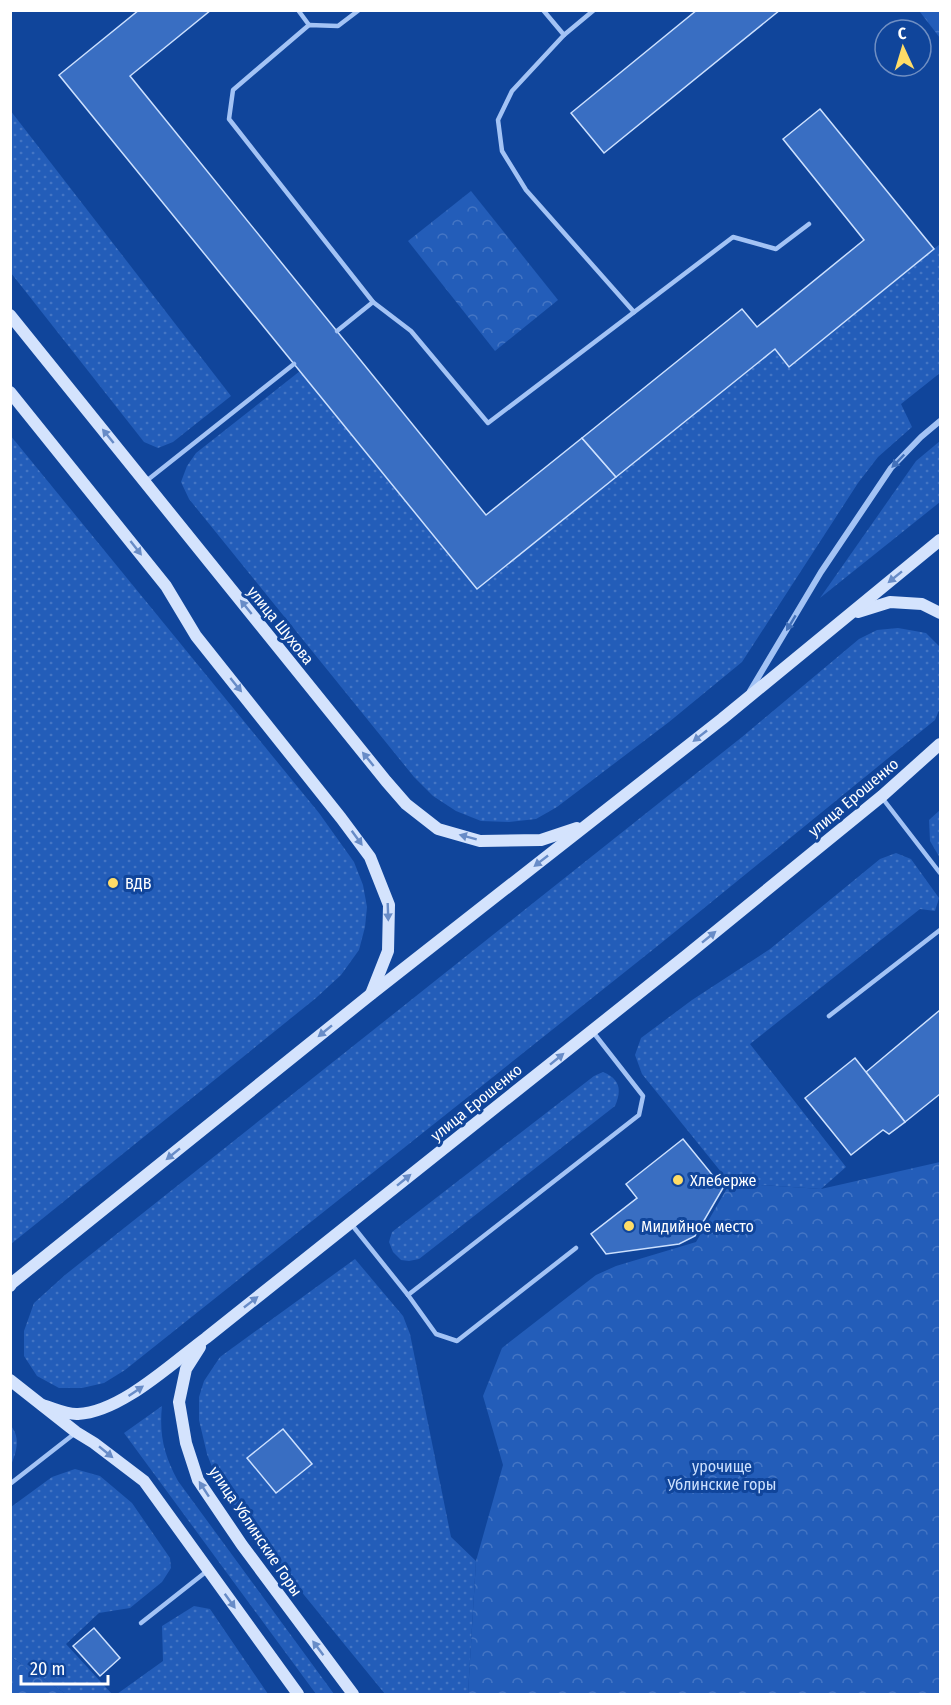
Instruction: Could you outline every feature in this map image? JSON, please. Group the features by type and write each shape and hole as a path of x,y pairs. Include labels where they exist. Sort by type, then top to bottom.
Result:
{"main road":[{"name":"улица Шухова","path":"10,315 406,804 438,829 480,841 542,840 586,825"},
{"path":"10,392 159,578 196,636 370,857 389,905 388,951 370,995"},
{"path":"11,1284 370,995 745,700 940,540"},
{"path":"851,614 890,602 922,604 940,613"},
{"name":"улица Ерошенко","path":"10,1380 42,1405 77,1414 106,1408 134,1393 592,1031 882,796 940,744"},
{"name":"улица Ублинские Горы","path":"206,1338 186,1369 179,1402 186,1443 198,1480 242,1545 353,1695"},
{"path":"42,1405 144,1481 298,1695"}],"street":[{"path":"745,700 821,572 891,468 940,421"}],"lane":[{"path":"298,10 309,26"},
{"path":"359,10 338,26 309,26 233,90 229,119 373,302 411,331 488,423 733,237 776,249 809,224"},
{"path":"543,10 564,34"},
{"path":"594,10 564,34 512,91 498,120 502,152 526,190 634,312"},
{"path":"337,331 373,302"},
{"path":"145,482 294,364"},
{"path":"882,796 940,873"},
{"path":"829,1016 940,930"},
{"path":"408,1295 639,1115 643,1096 592,1031"},
{"path":"350,1223 436,1334 457,1341 576,1248"},
{"path":"10,1484 76,1432"},
{"path":"141,1623 207,1571"}],"green space":[{"path":"940,11 940,38 933,29 933,18 925,18 920,12"},
{"path":"10,110 231,396 173,442 158,448 144,442 11,273"},
{"path":"471,191 558,300 495,351 408,241"},
{"path":"940,244 940,373 901,404 912,427 878,457 858,483 742,662 669,722 557,807 536,819 509,822 481,821 456,811 433,796 414,777 189,499 181,482 187,466 196,453 300,371 477,589 775,349 788,366"},
{"path":"10,435 319,813 354,862 363,885 367,907 359,950 341,975 316,998 11,1244"},
{"path":"940,441 940,502 820,598 916,461"},
{"path":"898,628 926,633 940,647 940,708 935,720 660,944 125,1370 104,1383 82,1388 59,1388 37,1376 24,1356 24,1331 34,1303 65,1275 742,737 859,639 877,630"},
{"path":"940,810 940,858 930,841 929,820"},
{"path":"896,853 911,859 939,898 935,911 920,909 750,1044 846,1167 821,1189 730,1183 642,1074 635,1055 641,1038 692,1000 770,949 880,859"},
{"path":"603,1072 613,1078 618,1086 615,1106 419,1259 401,1260 393,1252 389,1242 392,1232 594,1076"},
{"name":"урочище Ублинские горы","path":"940,1162 940,1694 468,1694 476,1561 503,1465 483,1396 502,1348 596,1275 616,1266 696,1242 730,1183 821,1189"},
{"path":"355,1259 403,1316 410,1334 451,1537 476,1561 468,1694 385,1694 246,1524 217,1480 207,1454 199,1420 199,1397 204,1381 220,1357"},
{"path":"162,1406 161,1426 164,1445 178,1481 334,1694 316,1694 124,1433"},
{"path":"11,1426 17,1440 11,1465"},
{"path":"75,1469 100,1476 132,1503 170,1558 171,1568 162,1582 130,1608 99,1613 66,1644 112,1694 66,1694 11,1657 11,1507 52,1477"},
{"path":"194,1606 210,1609 268,1694 117,1694 163,1661 162,1626"},
{"path":"11,1657 66,1694 11,1694"}],"building":[{"path":"139,10 211,10 130,76 486,515 582,438 616,477 477,589 59,75"},
{"path":"697,10 780,10 604,153 571,113"},
{"path":"820,109 934,249 789,367 775,349 616,477 582,438 742,309 757,327 864,240 783,139"},
{"path":"940,1010 940,1094 905,1122 866,1072"},
{"path":"855,1058 905,1122 889,1134 883,1130 851,1155 805,1098"},
{"path":"683,1139 723,1188 695,1236 679,1244 606,1254 591,1234 637,1198 626,1184"},
{"path":"283,1429 312,1464 276,1493 247,1458"},
{"path":"94,1628 120,1658 100,1676 73,1646"}],"place":[{"name":"ВДВ","path":"113,883"},
{"name":"Хлеберже","path":"678,1180"},
{"name":"Мидийное место","path":"629,1226"}]}
